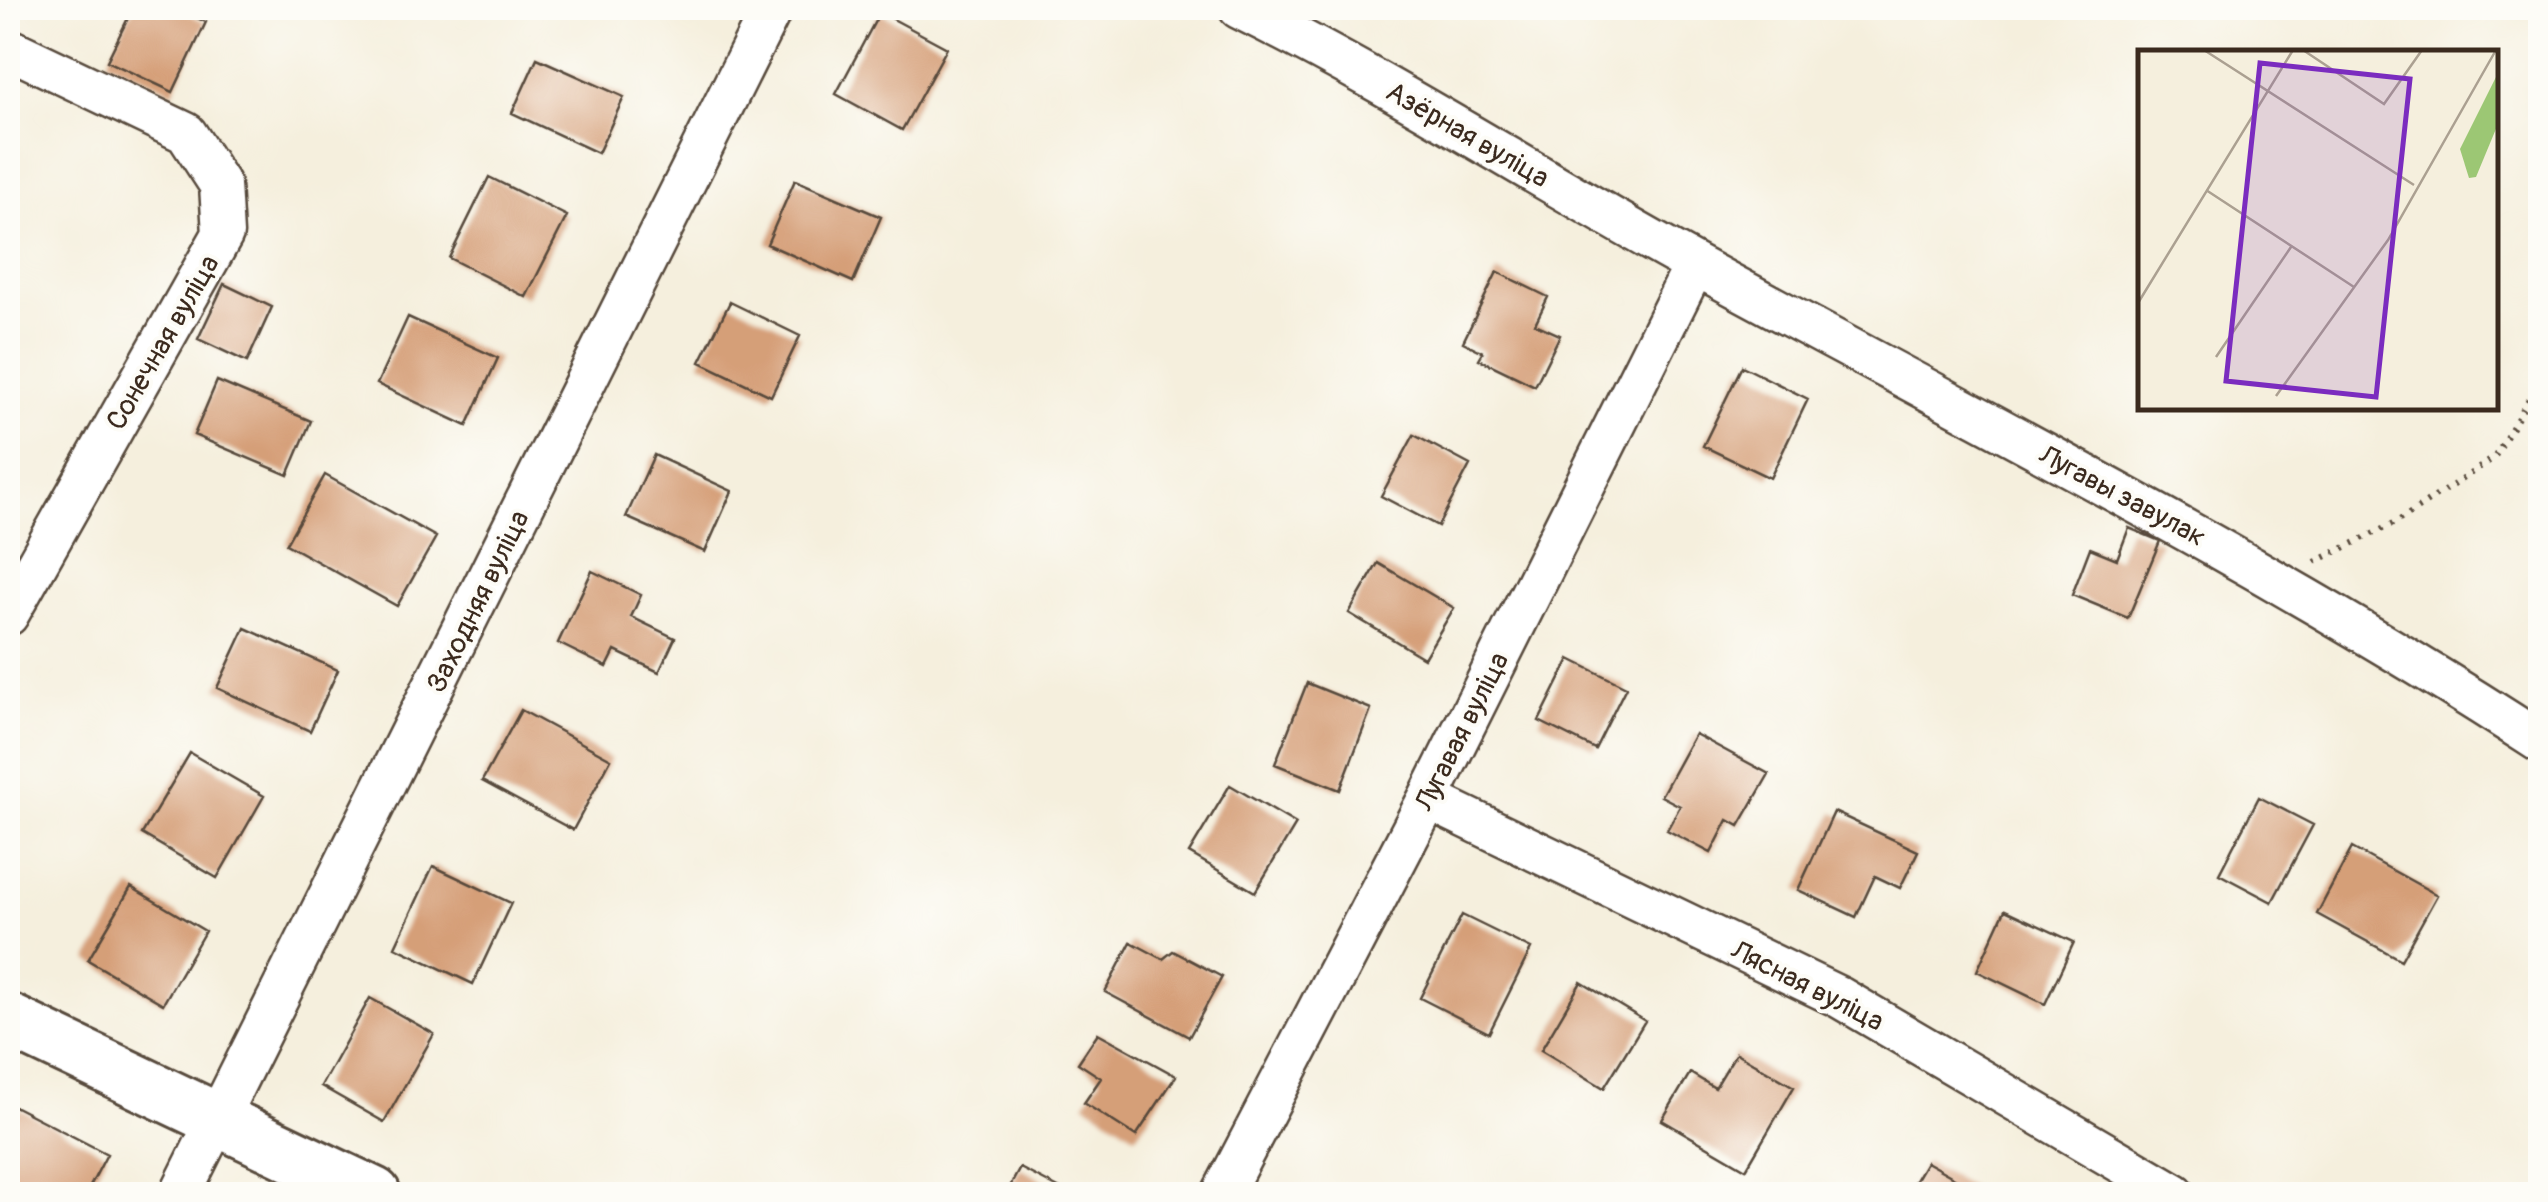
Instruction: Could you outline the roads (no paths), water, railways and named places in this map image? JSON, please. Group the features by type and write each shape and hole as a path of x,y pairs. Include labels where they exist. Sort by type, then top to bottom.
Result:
{"street":[{"name":"Заходняя вуліца","path":"180,1194 772,8"},
{"name":"Азёрная вуліца","path":"1239,8 1695,264"},
{"name":"Сонечная вуліца","path":"8,48 186,133 220,185 223,234 8,615"},
{"name":"Лугавы завулак","path":"1695,264 2278,580 2424,666 2540,742"},
{"name":"Лугавая вуліца","path":"1222,1194 1428,800 1695,264"},
{"name":"Лясная вуліца","path":"1428,800 1839,998 2176,1194"},
{"path":"8,1020 374,1194"}]}
